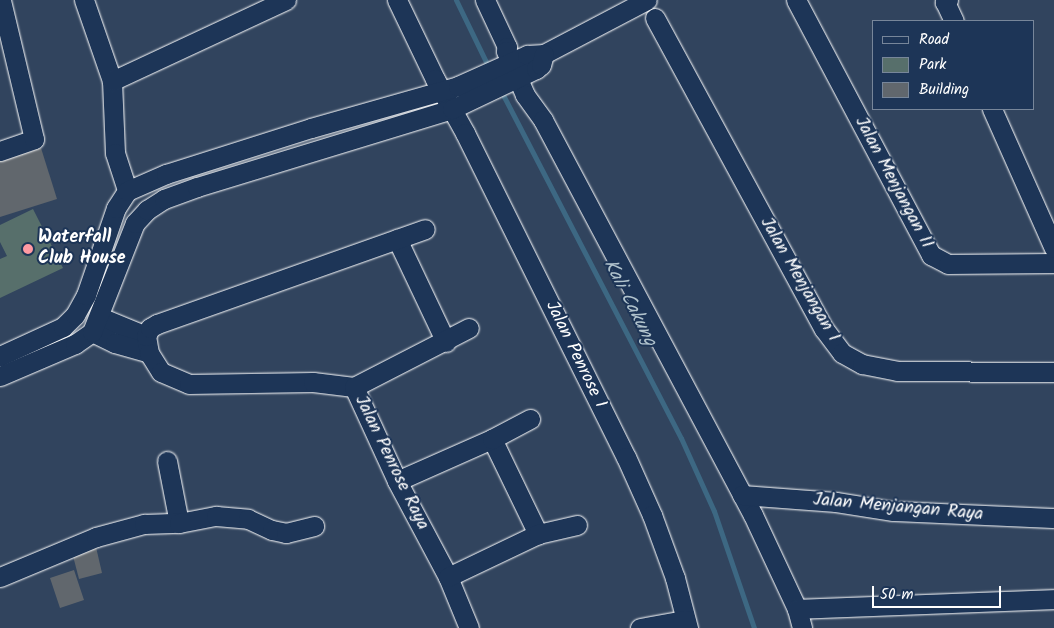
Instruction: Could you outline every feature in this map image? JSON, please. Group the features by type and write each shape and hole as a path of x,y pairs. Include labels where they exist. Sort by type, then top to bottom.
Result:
{"street":[{"path":"0,151 34,138 1,0"},
{"path":"84,0 112,81 115,153 126,191"},
{"path":"112,81 286,0"},
{"name":"Jalan Penrose I","path":"397,0 455,96 626,457 656,524 675,578 687,624"},
{"path":"485,0 528,102 543,120 742,495 797,609 802,628"},
{"path":"0,376 75,344 96,325 134,223 147,210 164,199 455,96 513,67 541,65 544,54 647,0"},
{"name":"Jalan Menjangan II","path":"796,0 931,255 948,264 1054,263"},
{"path":"948,0 945,2 954,20"},
{"name":"Jalan Menjangan I","path":"655,18 824,329 842,353 862,364 897,371 1054,372"},
{"path":"0,356 63,327 75,315 86,295 116,208 126,191 166,174 455,96"},
{"path":"992,110 1054,248"},
{"path":"96,325 115,342 148,344 150,328 157,324 425,230"},
{"path":"397,239 446,342"},
{"path":"354,387 446,342 469,328"},
{"name":"Jalan Penrose Raya","path":"148,344 161,372 189,384 313,382 354,387 398,481 448,577 469,628"},
{"path":"398,481 492,439 530,419"},
{"path":"492,439 538,534"},
{"path":"167,461 179,523"},
{"name":"Jalan Menjangan Raya","path":"742,495 836,502 893,511 1054,518"},
{"path":"0,577 96,537 144,524 179,523 216,516 248,519 272,530 286,532 314,526"},
{"path":"448,577 538,534 577,525"},
{"path":"797,609 1054,599"},
{"path":"640,628 687,624"}],"green space":[{"name":"Waterfall Club House","path":"33,209 63,268 0,298 0,259 7,256 0,242 0,225"}],"building":[{"path":"41,148 57,199 0,217 0,161"},
{"path":"96,547 102,573 79,579 72,552"},
{"path":"74,570 84,600 60,608 50,578"}],"waterway":[{"name":"Kali Cakung","path":"456,0 489,68"},
{"name":"Kali Cakung","path":"500,89 681,438 714,511 754,628"}],"place":[{"name":"Waterfall Club House","path":"28,249"}]}
